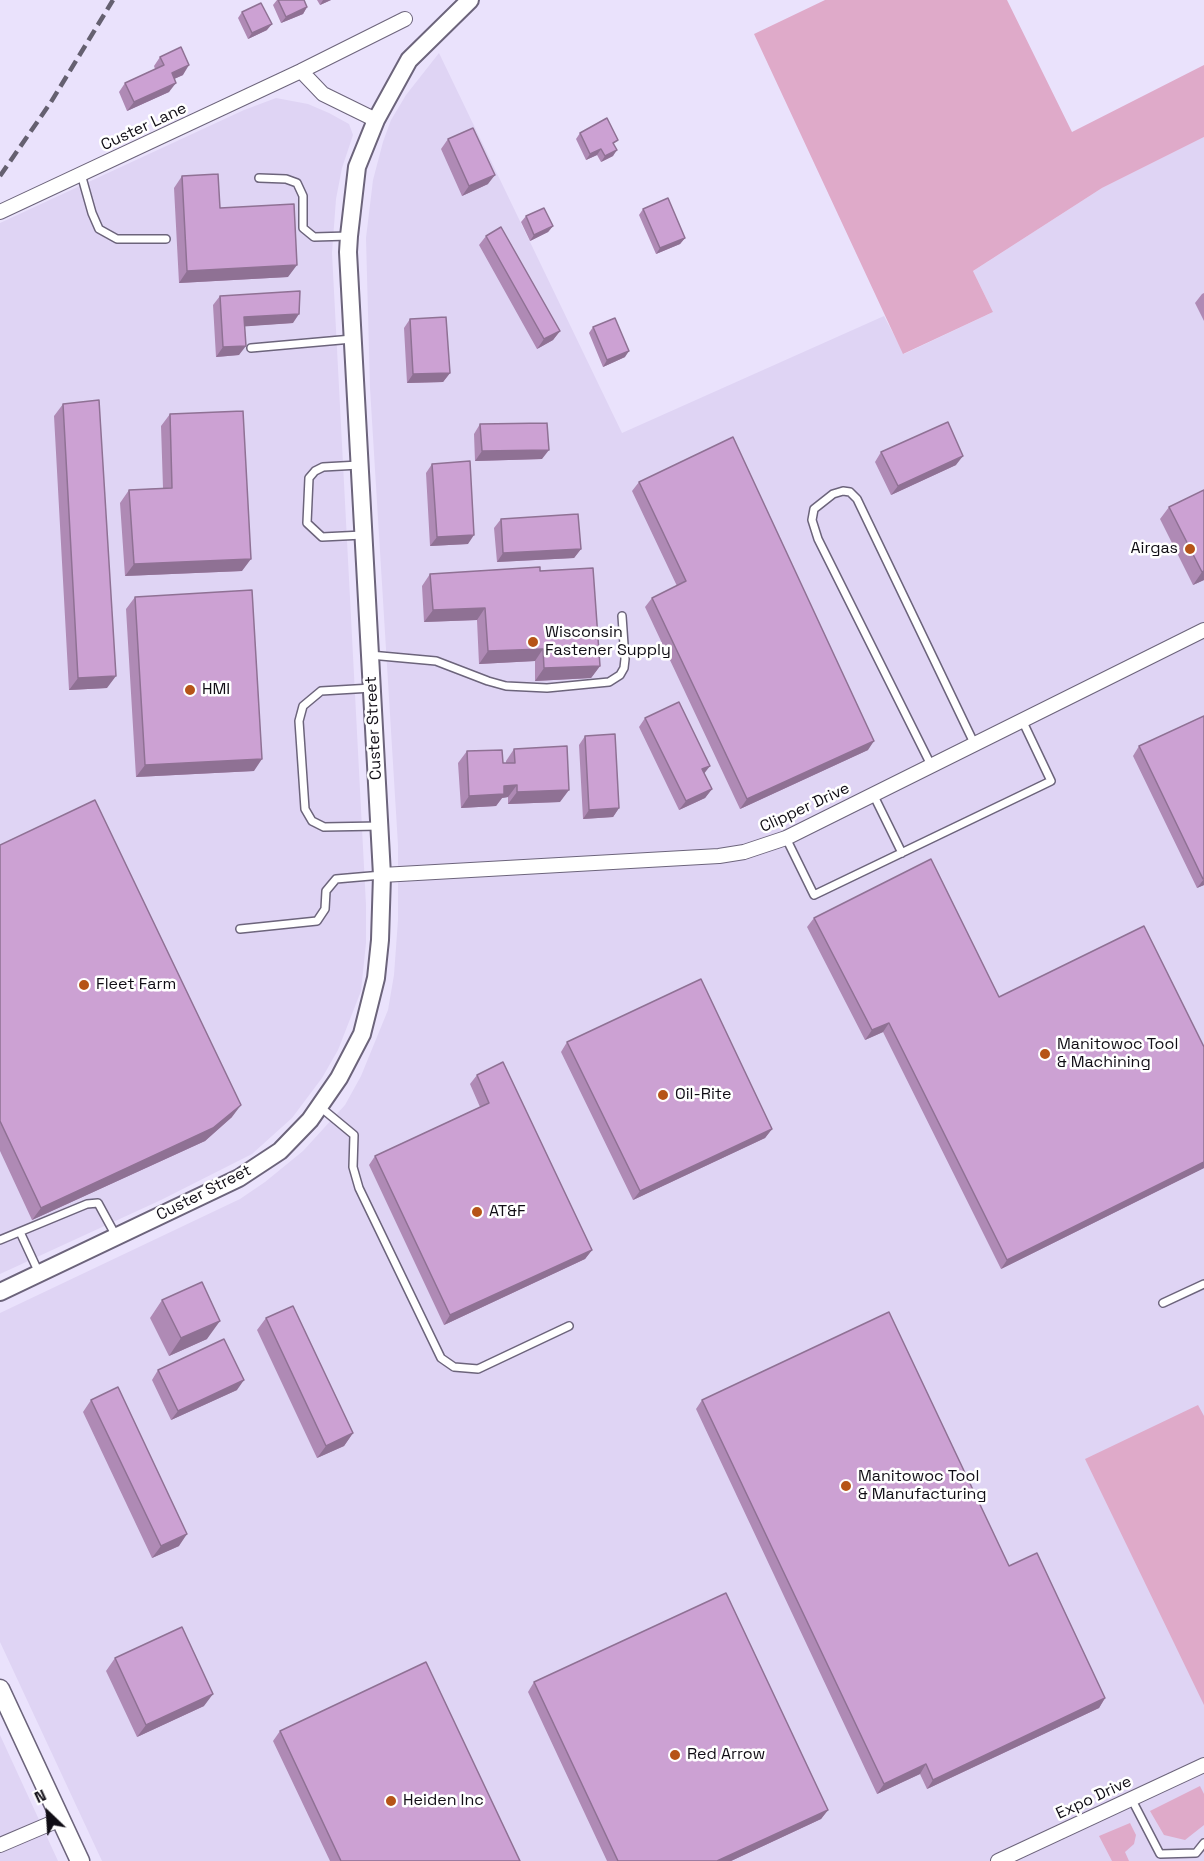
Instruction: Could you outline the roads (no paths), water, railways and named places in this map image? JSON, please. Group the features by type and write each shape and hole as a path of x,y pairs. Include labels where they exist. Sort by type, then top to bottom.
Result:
{"main road":[{"path":"0,1689 80,1861"}],"street":[{"name":"Custer Street","path":"0,1292 239,1178 280,1151 310,1120 339,1078 362,1034 376,978 381,940 382,875 352,339 349,236 357,167 376,120 409,60 470,0"},
{"name":"Custer Lane","path":"0,212 405,20"},
{"path":"301,71 323,94 376,120"},
{"name":"Clipper Drive","path":"382,875 719,856 744,852 786,838 1204,630"},
{"name":"Expo Drive","path":"1002,1860 1203,1768"},
{"path":"0,1845 61,1819"}],"lane":[{"path":"81,174 99,229 117,239 166,239"},
{"path":"259,178 286,179 297,183 303,196 303,228 314,237 349,236"},
{"path":"251,348 352,339"},
{"path":"359,465 323,467 315,471 309,478 307,523 322,537 363,535"},
{"path":"931,765 818,538 812,520 814,509 832,494 850,492 856,499 975,743"},
{"path":"370,655 436,661 506,686 547,688 609,682 620,675 624,668 622,616"},
{"path":"372,688 321,691 303,706 299,721 305,809 312,821 324,827 380,826"},
{"path":"786,838 814,895 1051,781 1022,720"},
{"path":"873,794 902,853"},
{"path":"240,929 317,921 325,909 326,891 336,879 382,875"},
{"path":"319,1106 354,1135 353,1167 359,1188 441,1358 454,1367 478,1369 569,1326"},
{"path":"0,1240 87,1204 98,1203 116,1236"},
{"path":"20,1232 39,1273"},
{"path":"1163,1303 1204,1284"},
{"path":"1132,1800 1162,1858 1196,1853 1204,1843"}],"railway":[{"path":"0,176 51,102 113,0"}],"place":[{"name":"Airgas","path":"1190,549"},
{"name":"Wisconsin Fastener Supply","path":"533,642"},
{"name":"HMI","path":"190,690"},
{"name":"Fleet Farm","path":"84,985"},
{"name":"Manitowoc Tool & Machining","path":"1045,1054"},
{"name":"Oil-Rite","path":"663,1095"},
{"name":"AT&F","path":"477,1212"},
{"name":"Manitowoc Tool & Manufacturing","path":"846,1486"},
{"name":"Red Arrow","path":"675,1755"},
{"name":"Heiden Inc","path":"391,1801"}]}
